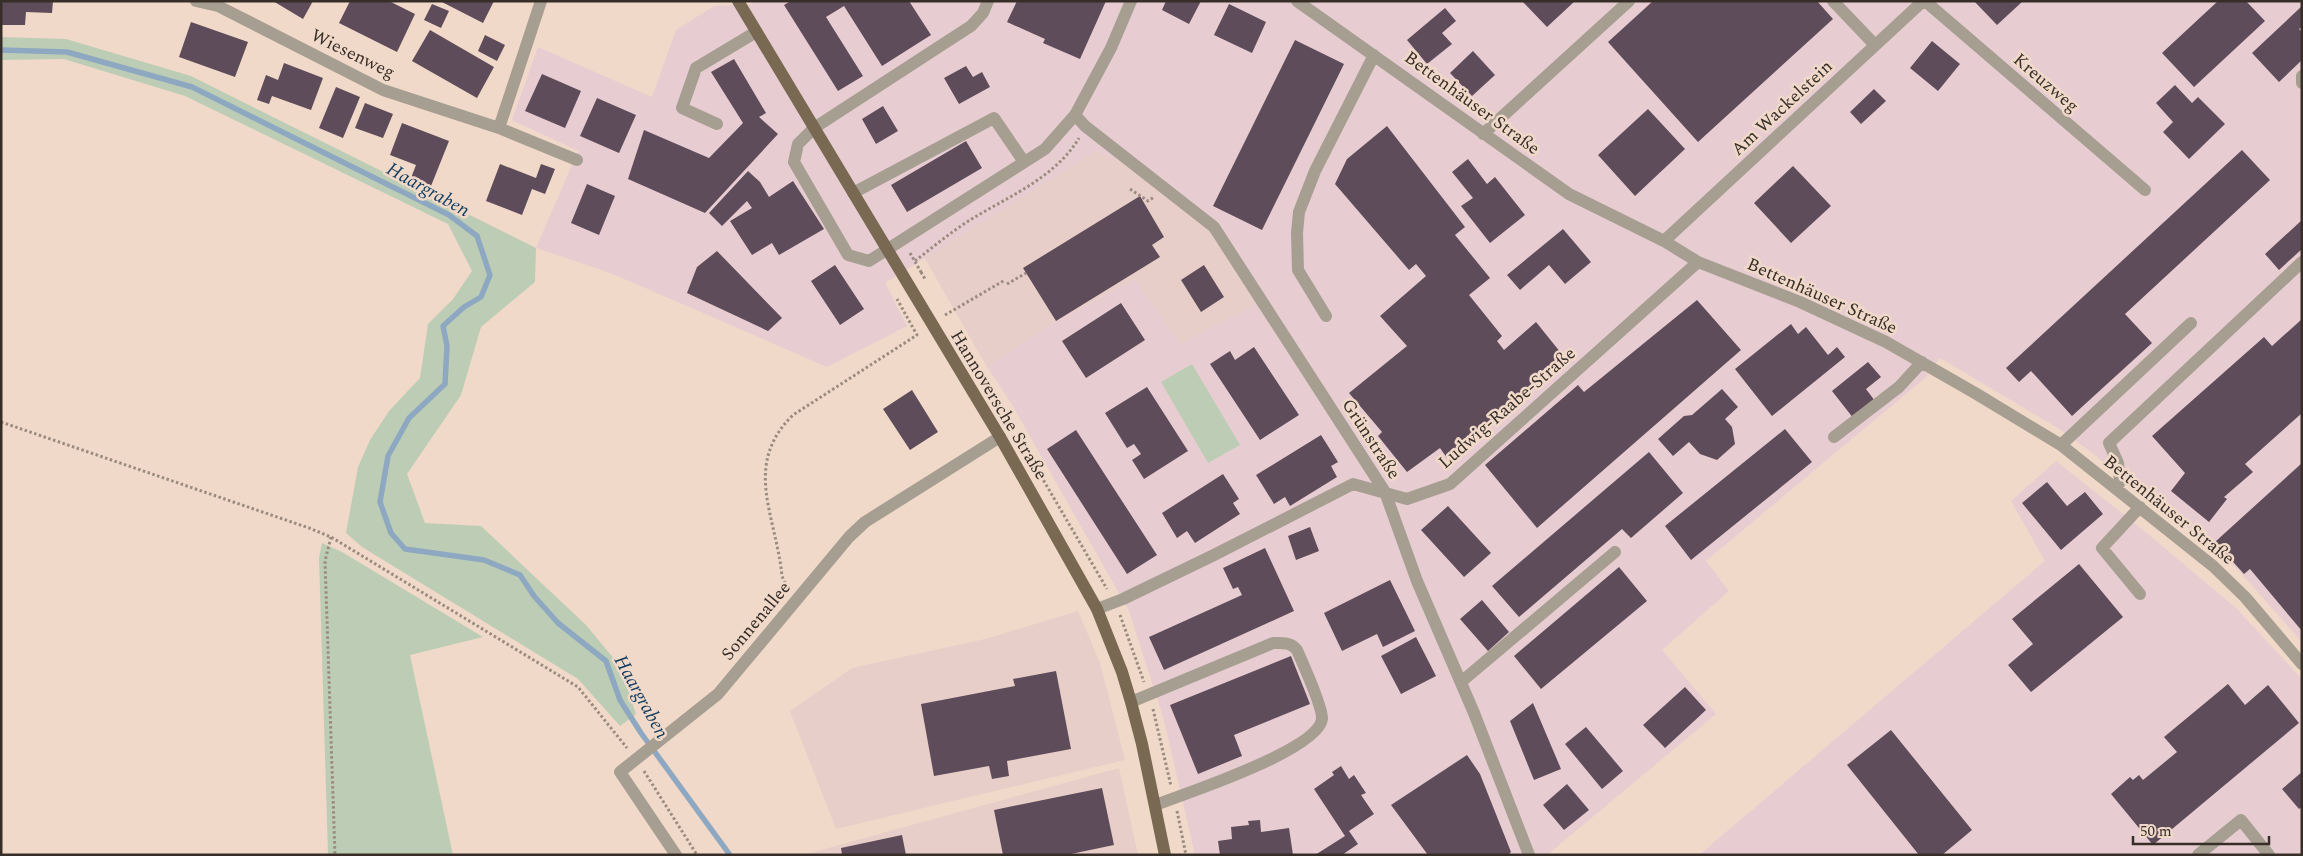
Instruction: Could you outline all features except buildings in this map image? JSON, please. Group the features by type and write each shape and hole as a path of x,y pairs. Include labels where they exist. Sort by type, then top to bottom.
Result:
{"main road":[{"name":"Hannoversche Straße","path":"738,1 1000,437 1097,609 1122,672 1131,702 1165,855"}],"street":[{"name":"Wiesenweg","path":"196,1 233,7 383,90 499,128 576,160"},
{"path":"499,128 540,1"},
{"path":"988,1 982,13 971,26 814,128 798,144 794,162 838,241 848,255 869,261 1046,149 1075,115 1111,48 1131,1"},
{"name":"Bettenhäuser Straße","path":"1297,1 1570,194 1664,241 1698,262 1800,302 1886,342 2061,445 2213,566 2245,598 2302,664"},
{"path":"1483,134 1629,1"},
{"path":"1833,1 1876,45"},
{"name":"Am Wackelstein","path":"1664,241 1924,1"},
{"name":"Kreuzweg","path":"1924,1 2145,190"},
{"path":"717,124 682,108 696,68 756,32"},
{"path":"1326,316 1298,270 1297,233 1299,212 1315,172 1374,55"},
{"path":"2302,76 2302,83"},
{"name":"Grünstraße","path":"1075,115 1085,126 1214,227 1385,492 1417,581 1460,682 1529,855"},
{"path":"853,193 994,118 1024,162"},
{"name":"Ludwig-Raabe-Straße","path":"1097,609 1123,599 1214,555 1353,484 1407,499 1450,484 1698,262"},
{"path":"2116,488 2120,482 2118,463 2109,443 2302,262"},
{"path":"2061,445 2191,322"},
{"path":"1834,438 1898,387 1922,362"},
{"name":"Sonnenallee","path":"676,855 620,772 718,694 849,537 866,522 1000,437"},
{"path":"2140,507 2102,548 2140,594"},
{"path":"1460,682 1614,552"},
{"path":"1131,702 1273,643 1282,642 1290,644 1297,650 1320,707 1322,718 1318,728 1311,736 1298,745 1234,775 1155,805"},
{"path":"2198,855 2241,820 2269,855"}],"path":[{"path":"915,261 968,221 1050,172 1071,151 1085,126"},
{"path":"945,316 1026,273"},
{"path":"796,601 785,585 782,576 765,485 764,470 766,456 774,438 793,414 917,334 893,291"},
{"path":"1,422 300,525 331,538 578,687 636,760 697,855"},
{"path":"331,538 325,560 335,855"}],"shaded area":[{"path":"755,1 2302,1 2302,642 2232,563 2087,449 2061,430 1940,358 1925,378 1706,561 1729,591 1662,650 1716,714 1547,855 1195,855 1164,720 1129,611 1011,403 987,367 1053,323 1135,279 1180,344 1256,304 1213,231 1147,173 1096,151 885,283 907,326 827,367 613,274 536,248 578,151 512,120 538,47 652,97 676,30 714,6 751,4"},
{"path":"1096,151 1147,173 1213,231 1257,304 1180,344 1135,279 1053,323 987,367 924,257"},
{"path":"2056,461 2142,529 2236,608 2302,679 2302,855 1699,855 2045,561 2011,501"},
{"path":"1078,611 1100,663 1125,760 836,829 790,711 852,668 985,639"},
{"path":"1119,768 1138,855 803,855"}],"green space":[{"path":"1,37 66,39 191,76 536,248 535,282 481,327 461,395 407,474 425,523 481,526 586,625 620,666 636,714 620,726 578,679 362,547 346,533 358,467 370,440 389,411 420,378 428,324 453,299 472,271 448,224 185,96 64,59 1,60"},
{"path":"1192,364 1240,445 1208,463 1161,382"},
{"path":"322,543 342,552 483,637 410,655 453,855 328,855 319,558"}],"waterway":[{"name":"Haargraben","path":"1,50 67,52 192,87 449,215 477,236 490,275 481,297 464,307 443,326 447,346 445,384 409,418 388,456 380,502 391,533 405,549 484,560 520,575 534,596 558,623 606,661 620,700 641,733 730,855"}]}
